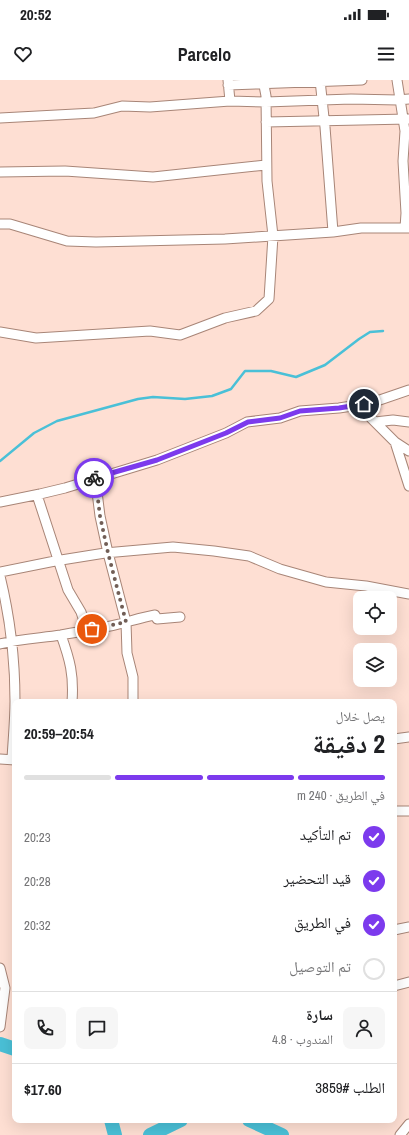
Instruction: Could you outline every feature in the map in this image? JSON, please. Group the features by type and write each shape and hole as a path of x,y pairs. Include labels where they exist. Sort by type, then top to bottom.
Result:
{"street":[{"path":"230,101 228,82 362,80"},
{"path":"0,224 10,224 67,241 158,241 273,236 333,232 361,228 407,228 403,161 406,119 405,100 397,80"},
{"path":"320,81 333,232"},
{"path":"0,332 36,338 150,331 180,335 225,318 256,311 269,299 273,236 266,165 266,102 263,82"},
{"path":"0,118 94,113 122,106 150,107 230,101 266,102 351,99 405,100"},
{"path":"266,122 406,119"},
{"path":"0,172 65,170 153,176 266,165"},
{"path":"0,502 37,495 157,460 226,433 248,422 280,418 300,411 339,408 364,404 409,390"},
{"path":"364,404 371,418 395,442 409,451"},
{"path":"375,422 393,420 409,422"},
{"path":"395,442 409,486"},
{"path":"93,479 97,492 100,516 108,553 126,622 127,653 133,677 133,699"},
{"path":"37,495 68,590 81,612 87,630"},
{"path":"0,572 59,560 108,553 173,547 249,556 280,569 326,582 366,586 409,594"},
{"path":"0,576 9,617 15,699"},
{"path":"0,644 11,641 87,630 155,614 157,619 180,618"},
{"path":"60,635 70,660 73,687 72,699"},
{"path":"397,739 409,737"},
{"path":"0,759 12,760"},
{"path":"397,811 409,811"},
{"path":"397,929 409,927"},
{"path":"0,968 5,988 0,1027"},
{"path":"397,985 409,982"},
{"path":"400,1135 409,1124"}],"waterway":[{"path":"0,461 34,433 57,421 138,399 153,397 185,399 212,396 231,389 245,371 271,371 296,377 325,365 370,332 383,331"},
{"path":"0,1044 12,1048"},
{"path":"112,1123 115,1135"},
{"path":"150,1135 175,1123"},
{"path":"256,1123 282,1135"}],"way so far":[{"path":"92,629 126,622 100,516 94,478"}],"route":[{"path":"94,478 157,460 226,433 248,422 280,418 300,411 339,408 364,404"}]}
